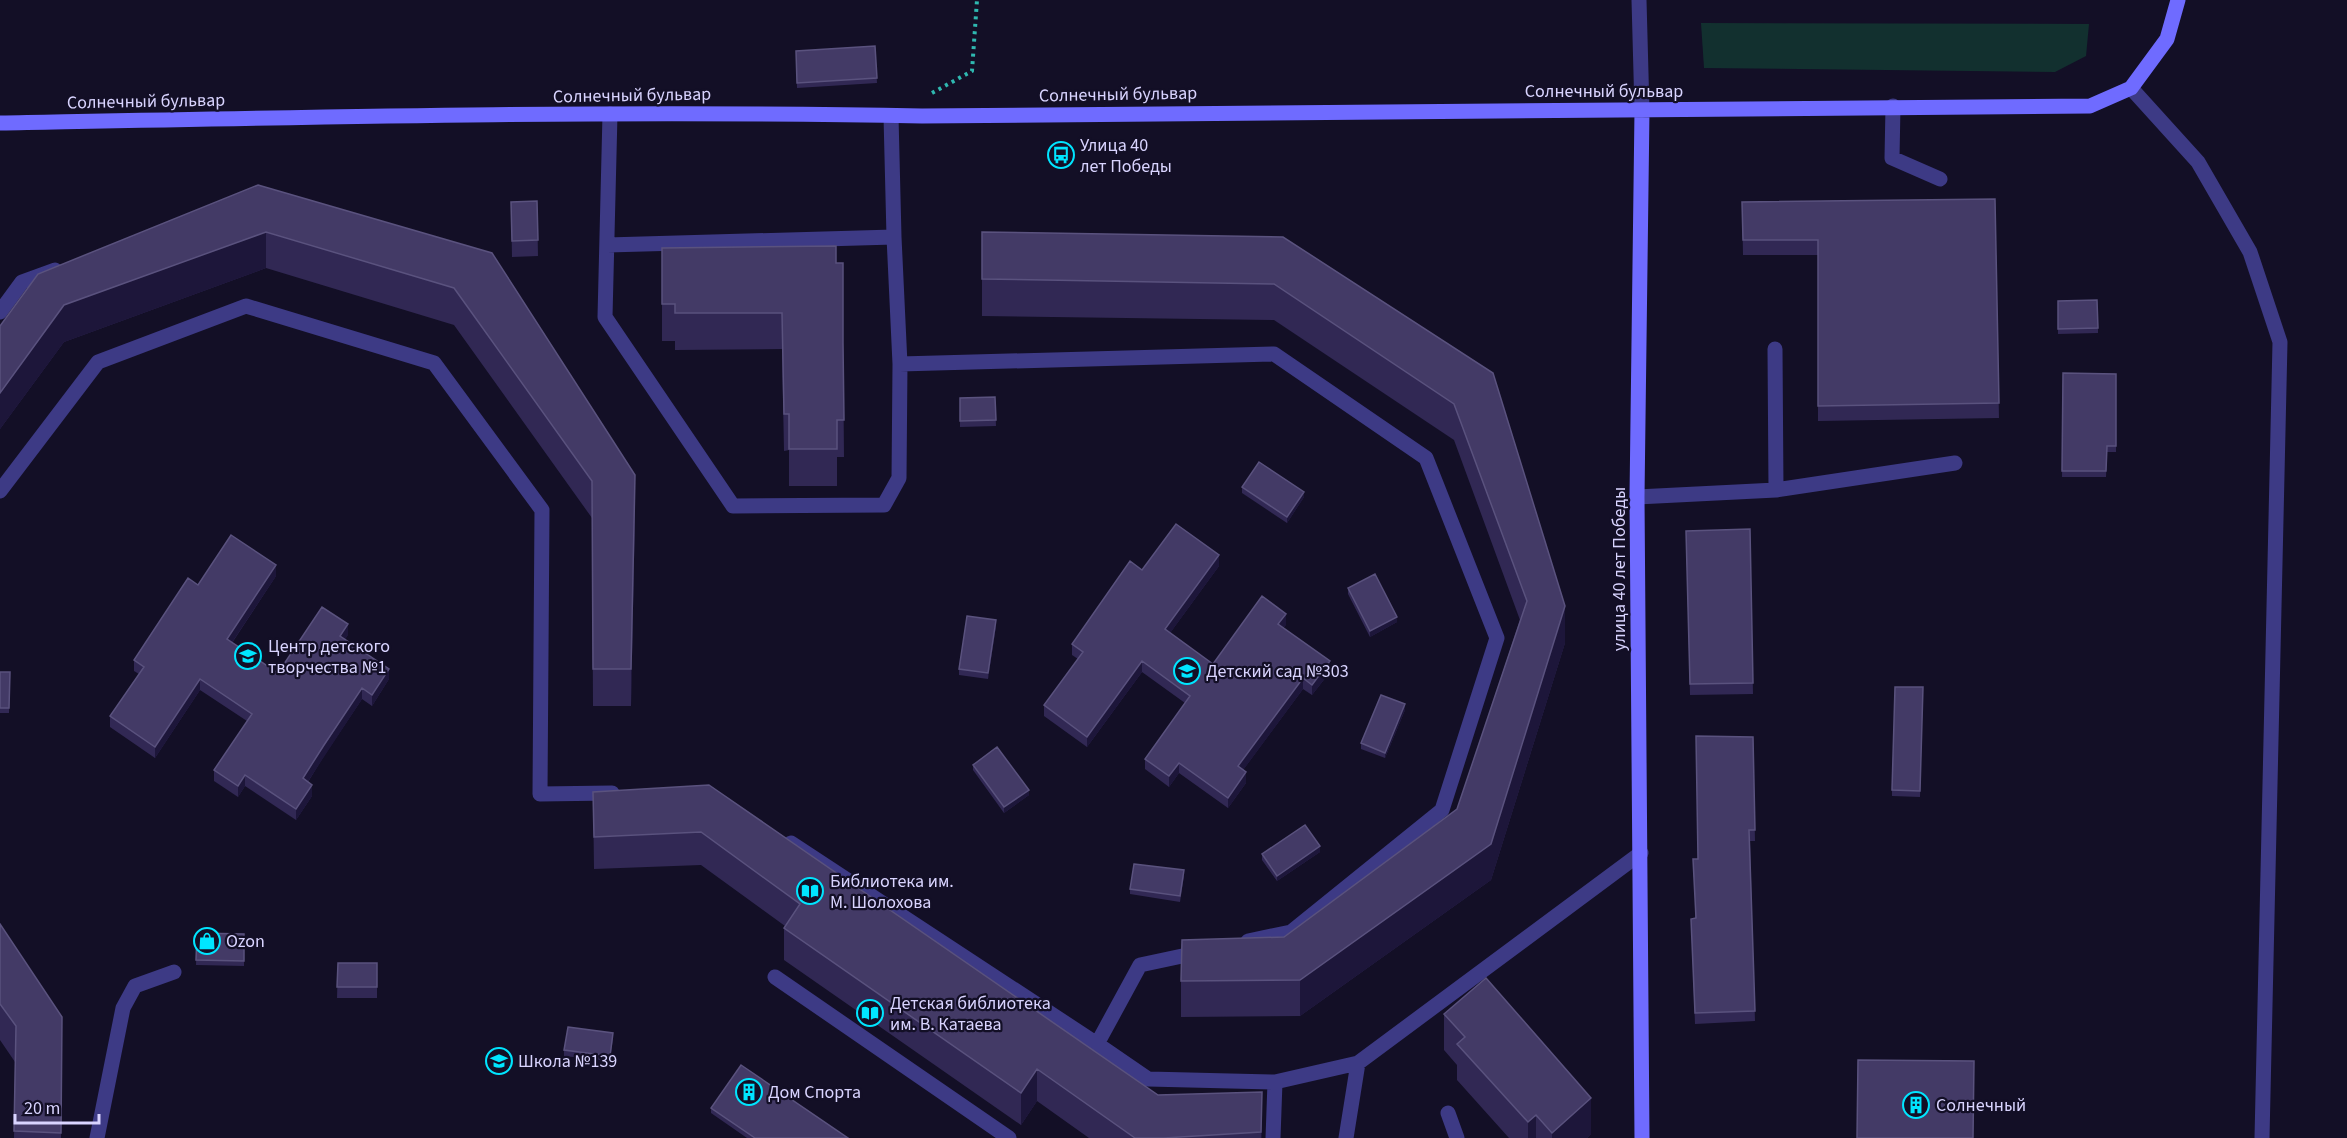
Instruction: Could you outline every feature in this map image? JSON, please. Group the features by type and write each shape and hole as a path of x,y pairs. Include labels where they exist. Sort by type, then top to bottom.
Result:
{"main road":[{"path":"2131,88 2167,39 2178,0"},
{"name":"Солнечный бульвар","path":"0,123 610,114 775,113 891,116 2090,105 2131,88"},
{"name":"улица 40 лет Победы","path":"1642,110 1637,497 1642,1138"}],"street":[{"name":"улица 40 лет Победы","path":"1639,0 1642,110"},
{"path":"2131,88 2198,162 2250,252 2280,342 2262,1138"},
{"path":"1893,106 1892,158 1940,179"},
{"path":"610,114 605,317 733,506 884,505 899,478 900,364 891,116"},
{"path":"607,245 894,237"},
{"path":"0,312 22,282 66,266"},
{"path":"0,491 98,362 246,306 434,363 542,510 540,794 633,793"},
{"path":"1775,349 1776,490"},
{"path":"900,364 1274,354 1426,458 1497,638 1442,810 1291,932 1140,965 1097,1044"},
{"path":"1637,497 1776,490 1955,463"},
{"path":"783,837 1148,1079 1275,1083 1358,1063 1641,853"},
{"path":"97,1138 123,1008 135,986 174,972"},
{"path":"775,977 1009,1138"},
{"path":"1346,1138 1358,1063"},
{"path":"1273,1138 1275,1083"},
{"path":"1448,1113 1457,1138"}],"path":[{"path":"932,94 972,71 977,0"}],"green space":[{"path":"1701,23 2089,24 2086,56 2055,72 1704,68"}],"building":[{"path":"875,46 877,78 797,83 796,51"},
{"path":"258,185 492,253 635,475 631,669 593,669 592,481 454,288 266,232 64,305 0,393 0,326 38,274"},
{"path":"1995,199 1999,403 1818,406 1818,240 1743,240 1742,202"},
{"path":"537,201 538,240 512,241 511,202"},
{"path":"982,232 1283,237 1493,373 1565,606 1491,844 1300,980 1181,981 1182,940 1284,937 1457,809 1527,601 1454,404 1274,284 982,279"},
{"path":"836,246 836,263 843,263 844,420 837,420 837,449 789,449 789,414 784,414 782,313 675,313 675,304 662,304 662,248"},
{"path":"2097,300 2098,328 2058,329 2058,301"},
{"path":"2063,373 2116,374 2116,446 2107,446 2106,471 2062,471"},
{"path":"995,397 996,420 960,421 960,398"},
{"path":"1259,462 1304,492 1287,517 1242,487"},
{"path":"1176,524 1219,555 1165,629 1213,664 1262,596 1286,614 1278,624 1330,661 1312,685 1303,678 1238,766 1246,772 1228,798 1179,763 1169,776 1145,759 1190,696 1142,661 1087,737 1044,705 1083,652 1072,644 1130,561 1142,570"},
{"path":"1750,529 1753,683 1690,684 1686,531"},
{"name":"Центр детского творчества №1","path":"231,535 276,565 227,639 278,673 322,607 348,624 340,636 389,669 372,695 362,688 324,745 303,778 312,785 296,809 245,775 238,786 214,770 252,714 200,679 155,747 110,716 144,667 134,660 188,578 198,585"},
{"path":"1375,574 1397,617 1370,631 1348,588"},
{"path":"967,616 996,620 988,673 959,669"},
{"path":"0,672 10,672 9,708 0,708"},
{"path":"1895,687 1923,687 1920,791 1892,790"},
{"path":"1381,695 1405,704 1385,753 1361,743"},
{"path":"1696,736 1753,737 1755,830 1749,830 1755,1011 1695,1013 1691,919 1696,918 1693,859 1698,859"},
{"path":"997,747 1029,790 1004,807 973,765"},
{"path":"709,785 1158,1095 1262,1092 1261,1132 1135,1138 1037,1069 1021,1093 784,928 800,904 701,832 594,837 593,792"},
{"path":"1305,825 1320,846 1277,876 1262,854"},
{"path":"1134,864 1184,870 1180,896 1130,889"},
{"path":"0,924 62,1017 61,1133 14,1131 16,1026 0,1004"},
{"path":"197,933 244,934 244,961 196,960"},
{"path":"338,963 377,963 377,987 337,987"},
{"path":"1486,978 1591,1098 1552,1133 1536,1115 1528,1122 1457,1044 1465,1037 1444,1014"},
{"path":"568,1027 613,1033 610,1056 564,1050"},
{"name":"Солнечный","path":"1858,1060 1974,1061 1973,1138 1857,1138"},
{"name":"Дом Спорта","path":"741,1065 848,1138 755,1138 711,1108"}],"place":[{"name":"Улица 40 лет Победы","path":"1061,155"},
{"name":"Центр детского творчества №1","path":"248,656"},
{"name":"Детский сад №303","path":"1187,671"},
{"name":"Библиотека им. М. Шолохова","path":"810,891"},
{"name":"Ozon","path":"207,941"},
{"name":"Детская библиотека им. В. Катаева","path":"870,1013"},
{"name":"Школа №139","path":"499,1061"},
{"name":"Дом Спорта","path":"749,1092"},
{"name":"Солнечный","path":"1916,1105"}]}
